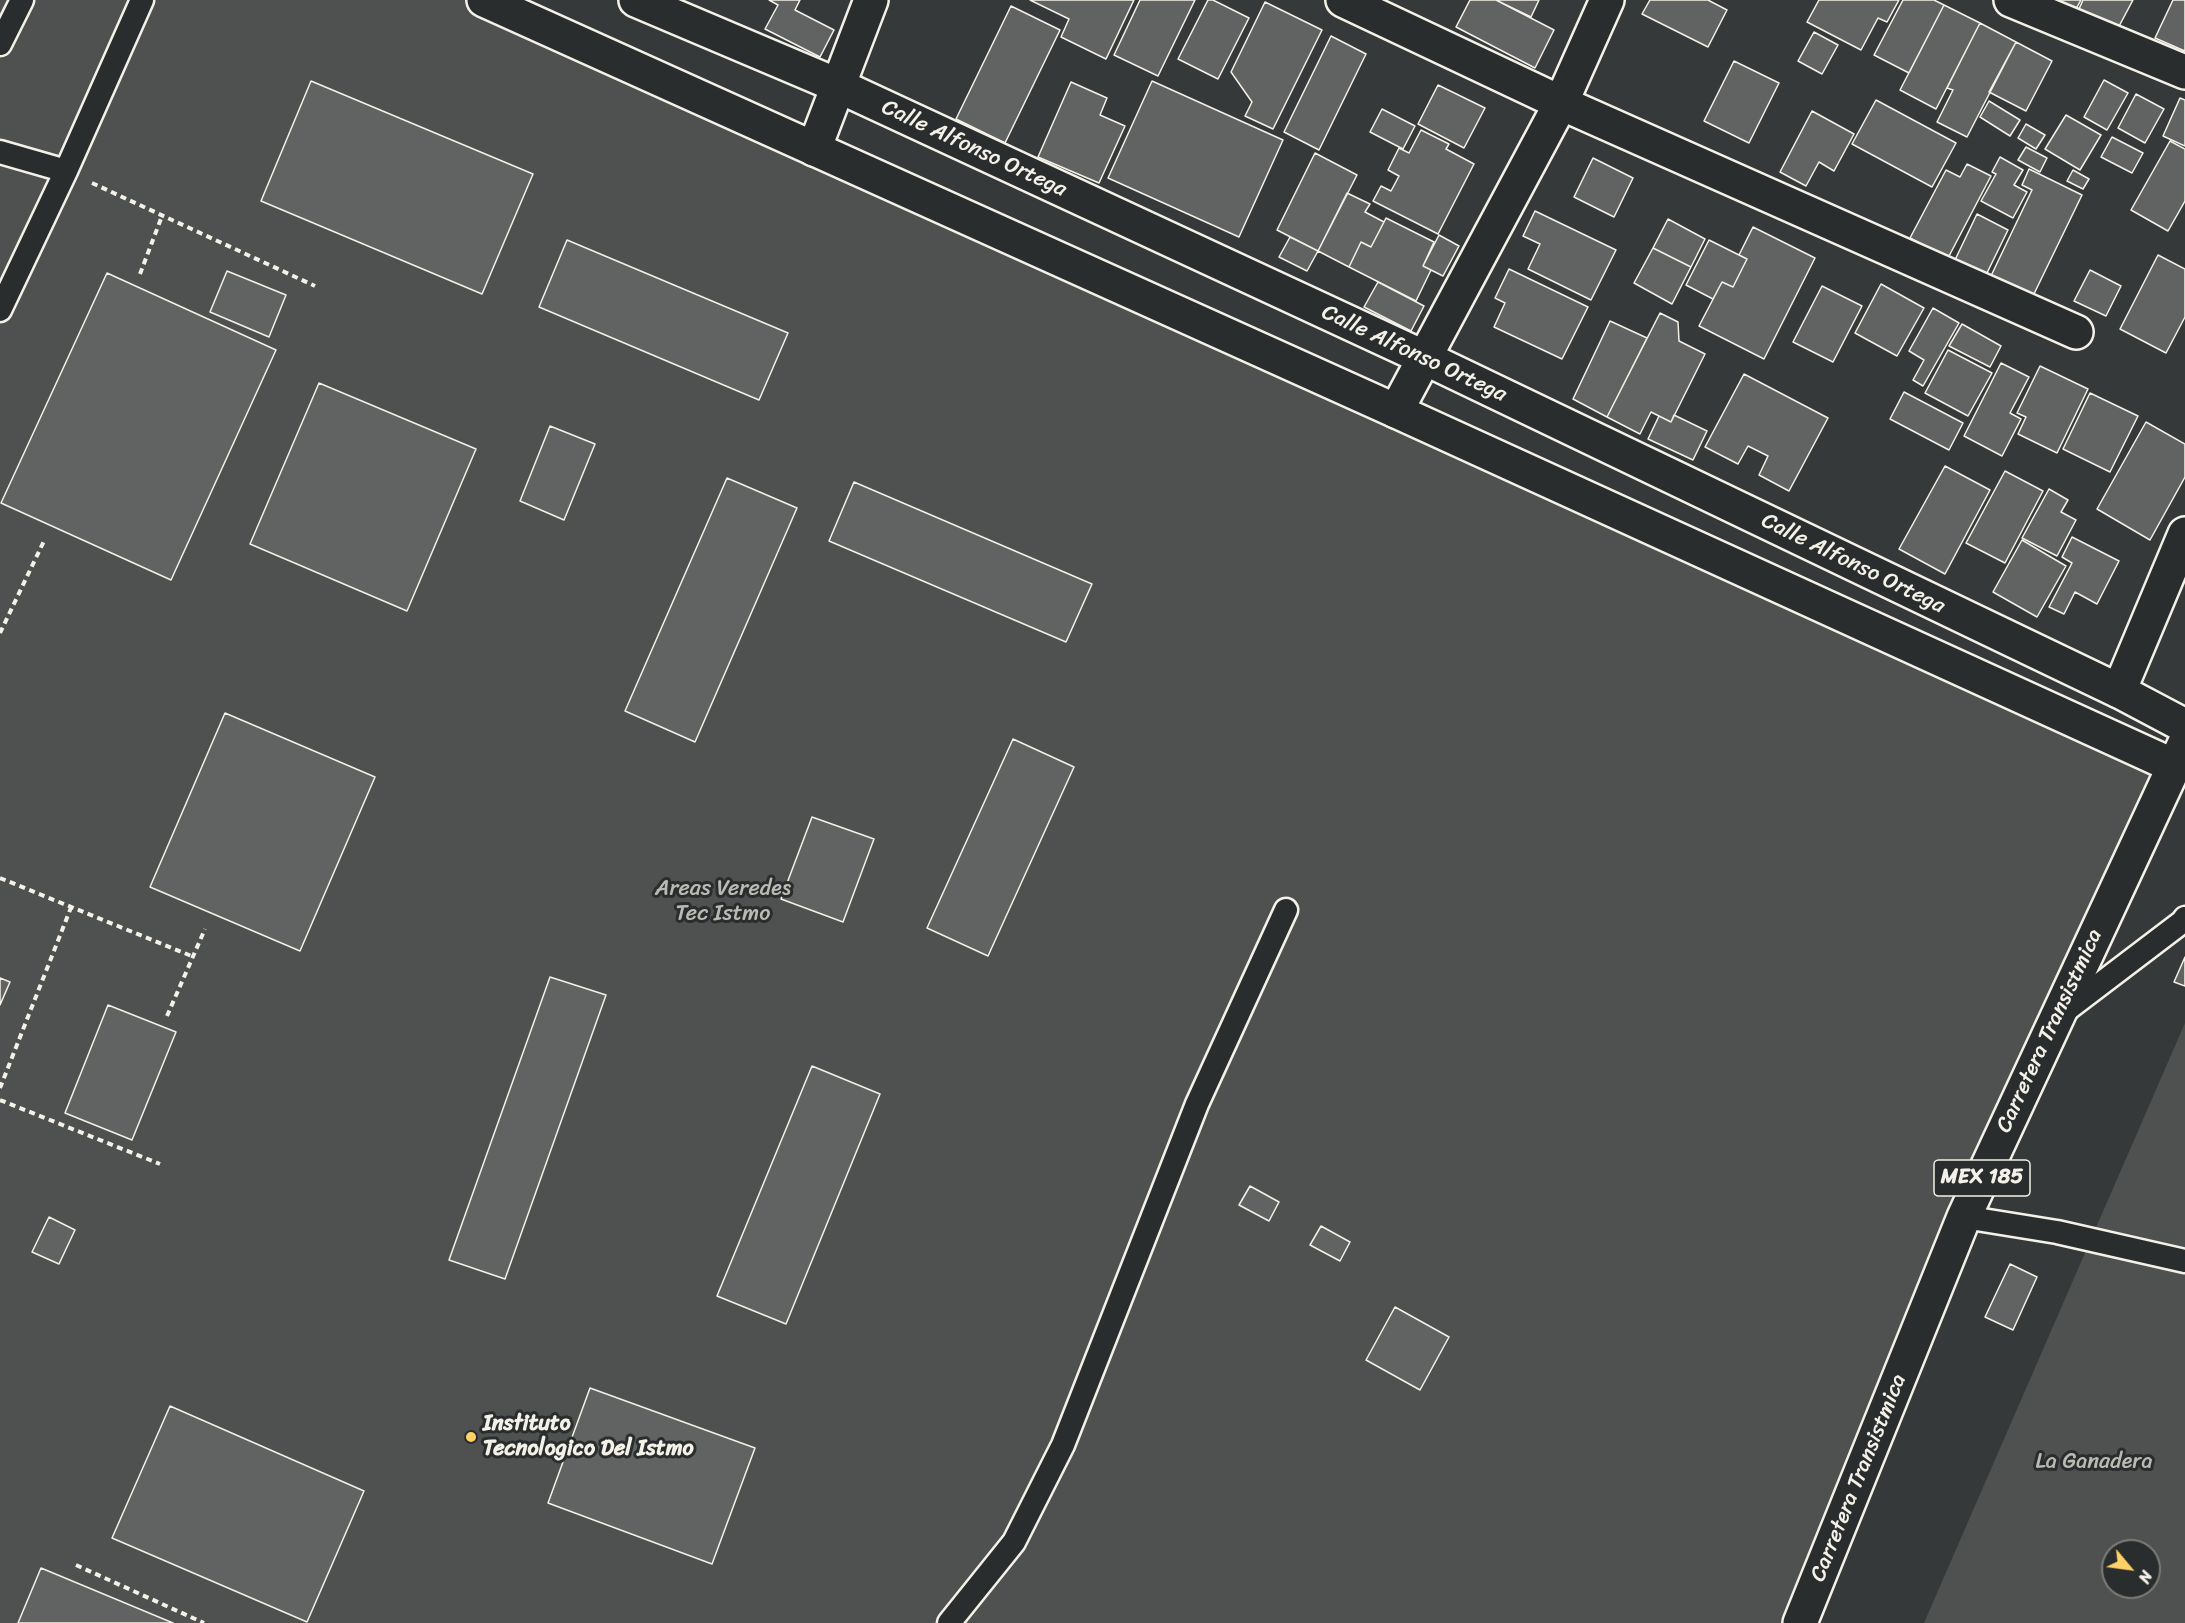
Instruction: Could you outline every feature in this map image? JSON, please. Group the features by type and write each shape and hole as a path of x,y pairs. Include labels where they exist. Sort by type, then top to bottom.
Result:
{"street":[{"name":"Calle Alfonso Ortega","path":"636,0 839,86 1425,358 2119,692 2185,726"},
{"path":"814,149 871,0"},
{"path":"1342,0 1561,103 2076,332"},
{"path":"1396,411 1561,103 1607,0"},
{"path":"2010,0 2185,72"},
{"path":"502,4 814,149 1396,411 2180,754"},
{"path":"2119,692 2185,534"},
{"name":"Carretera Transistmica","path":"1800,1623 1964,1217 2180,754"}],"lane":[{"path":"0,44 22,0"},
{"path":"0,310 66,171 142,0"},
{"path":"0,153 66,171"},
{"path":"949,1623 1014,1542 1063,1445 1197,1104 1286,910"},
{"path":"2057,1017 2185,918"},
{"path":"1964,1217 2058,1232 2185,1261"}],"path":[{"path":"66,171 315,286"},
{"path":"140,274 162,216"},
{"path":"0,633 2,622 44,541"},
{"path":"0,878 72,905 194,957"},
{"path":"0,1088 72,905"},
{"path":"167,1016 205,928"},
{"path":"0,1100 160,1164"},
{"path":"76,1564 204,1623"}],"green space":[{"name":"Areas Veredes Tec Istmo","path":"0,0 480,0 2174,766 1790,1623 0,1623"},
{"name":"La Ganadera","path":"2185,1023 2185,1623 1924,1623"}],"building":[{"path":"769,0 800,0 795,10 834,30 820,57 765,29 778,5"},
{"path":"1030,0 1134,0 1106,59 1061,37 1069,19"},
{"path":"1140,0 1195,0 1158,76 1114,55"},
{"path":"1208,0 1213,0 1249,18 1218,79 1178,59"},
{"path":"1470,0 1496,0 1554,30 1535,68 1456,27"},
{"path":"1496,0 1539,0 1531,17"},
{"path":"1650,0 1708,0 1727,10 1708,47 1642,14"},
{"path":"1819,0 1899,0 1887,22 1878,18 1861,50 1807,22"},
{"path":"1903,0 1934,0 1944,5 1909,73 1874,55"},
{"path":"2037,0 2081,0 2071,18"},
{"path":"2083,0 2133,0 2117,30 2079,9"},
{"path":"2173,0 2185,0 2185,51 2155,38"},
{"path":"1265,2 1322,30 1273,129 1245,116 1252,102 1231,72"},
{"path":"1944,5 1980,23 1936,109 1900,90"},
{"path":"1011,6 1060,30 1005,143 956,119"},
{"path":"1980,23 2016,42 1967,137 1937,122 1953,90 1947,88"},
{"path":"1814,32 1838,45 1822,74 1798,61"},
{"path":"1331,36 1366,54 1319,150 1284,132"},
{"path":"2016,42 2052,61 2026,111 1989,92"},
{"path":"1734,61 1779,83 1749,143 1704,121"},
{"path":"2104,80 2128,93 2107,130 2084,117"},
{"path":"311,81 533,174 482,294 261,201"},
{"path":"1152,81 1283,140 1239,237 1108,178"},
{"path":"1071,82 1107,98 1100,115 1125,126 1099,183 1038,157"},
{"path":"1438,85 1485,108 1464,148 1418,124"},
{"path":"2136,94 2164,109 2145,143 2118,128"},
{"path":"2180,98 2185,100 2185,146 2163,136"},
{"path":"1876,100 1956,143 1932,187 1852,144"},
{"path":"1989,101 2020,120 2010,136 1980,117"},
{"path":"1382,109 1415,126 1403,149 1370,132"},
{"path":"1812,111 1854,134 1834,171 1819,162 1806,186 1780,172"},
{"path":"2066,115 2101,135 2080,170 2045,149"},
{"path":"2026,124 2045,135 2036,149 2018,138"},
{"path":"1421,130 1449,144 1446,149 1474,164 1438,234 1373,201 1381,186 1391,191 1399,176 1388,170 1399,148 1409,153"},
{"path":"2112,137 2143,153 2132,173 2101,157"},
{"path":"2170,141 2185,149 2185,201 2168,231 2131,210"},
{"path":"2026,147 2047,158 2040,172 2018,160"},
{"path":"1315,153 1357,175 1318,251 1277,230"},
{"path":"2000,157 2023,170 2014,185 2027,192 2013,218 1981,201 1996,174 1992,172"},
{"path":"1593,158 1633,178 1614,217 1574,197"},
{"path":"1967,164 1991,176 1948,258 1910,238 1946,170 1960,177"},
{"path":"2029,169 2082,195 2032,298 1990,278 2032,190 2022,185"},
{"path":"2073,170 2089,179 2083,189 2067,181"},
{"path":"1347,193 1370,204 1365,212 1384,222 1371,247 1361,242 1349,267 1318,251"},
{"path":"1535,211 1616,250 1591,300 1528,269 1540,244 1523,236"},
{"path":"1977,214 2008,230 1985,277 1954,262"},
{"path":"1386,218 1434,242 1423,266 1431,270 1416,301 1349,267 1361,242 1371,247"},
{"path":"1668,219 1705,239 1691,267 1653,248"},
{"path":"1753,227 1815,258 1764,359 1699,326 1722,282 1733,287 1747,259 1739,255"},
{"path":"1439,235 1459,246 1443,276 1423,266"},
{"path":"1290,237 1318,251 1307,271 1279,257"},
{"path":"567,240 788,333 759,400 539,307"},
{"path":"1709,240 1747,259 1733,287 1722,282 1713,299 1686,285"},
{"path":"1653,248 1691,267 1672,304 1634,283"},
{"path":"2158,255 2185,269 2185,317 2166,353 2120,329"},
{"path":"1509,269 1588,307 1562,359 1494,327 1505,303 1495,298"},
{"path":"2090,270 2121,286 2106,316 2074,301"},
{"path":"227,271 286,295 269,337 210,312"},
{"path":"107,273 276,350 171,580 1,503"},
{"path":"1378,282 1424,306 1411,331 1364,307"},
{"path":"1881,284 1924,308 1897,356 1855,333"},
{"path":"1822,286 1862,306 1833,362 1793,342"},
{"path":"1933,308 1959,323 1923,386 1913,380 1924,360 1909,351"},
{"path":"1660,313 1678,322 1679,341 1705,354 1671,422 1651,412 1640,434 1607,417"},
{"path":"1610,321 1647,338 1607,417 1573,399"},
{"path":"1962,324 2001,346 1990,367 1949,346"},
{"path":"1948,350 1992,373 1968,416 1925,393"},
{"path":"2001,363 2029,377 2010,413 2021,419 2002,456 1964,436"},
{"path":"2040,366 2088,389 2057,453 2018,434 2026,417 2017,413"},
{"path":"1744,374 1828,418 1789,491 1759,475 1768,456 1748,446 1738,464 1705,447"},
{"path":"319,383 476,449 407,611 250,544"},
{"path":"1904,392 1963,423 1949,450 1890,419"},
{"path":"2090,393 2138,416 2110,472 2063,449"},
{"path":"1674,415 1707,431 1693,460 1648,439 1659,416 1671,422"},
{"path":"2146,422 2185,444 2185,477 2150,540 2097,509"},
{"path":"550,426 595,444 564,520 520,501"},
{"path":"1945,466 1990,490 1945,574 1899,549"},
{"path":"2005,471 2043,491 2005,563 1966,543"},
{"path":"727,478 797,508 695,742 625,711"},
{"path":"854,482 1092,584 1066,642 829,541"},
{"path":"2049,489 2068,500 2061,512 2076,520 2057,556 2022,538"},
{"path":"2072,537 2119,561 2097,604 2075,592 2064,614 2049,607 2072,563 2062,557"},
{"path":"2022,540 2066,566 2037,617 1993,592"},
{"path":"225,713 375,777 300,951 150,887"},
{"path":"1013,739 1074,767 988,956 927,928"},
{"path":"812,817 874,839 843,922 781,899"},
{"path":"2185,957 2185,986 2174,982"},
{"path":"550,977 606,995 505,1279 449,1260"},
{"path":"0,978 10,982 0,1005"},
{"path":"108,1005 176,1032 132,1140 65,1113"},
{"path":"812,1066 880,1094 786,1324 717,1296"},
{"path":"1250,1186 1279,1202 1269,1221 1239,1205"},
{"path":"49,1217 75,1230 59,1264 32,1252"},
{"path":"1321,1226 1350,1242 1340,1261 1310,1245"},
{"path":"2010,1264 2037,1277 2013,1330 1985,1317"},
{"path":"1395,1307 1449,1337 1420,1390 1366,1360"},
{"path":"590,1388 755,1448 712,1564 548,1503"},
{"path":"170,1406 364,1491 307,1622 112,1538"},
{"path":"41,1568 173,1623 18,1623"}],"place":[{"name":"Instituto Tecnologico Del Istmo","path":"471,1437"}]}
